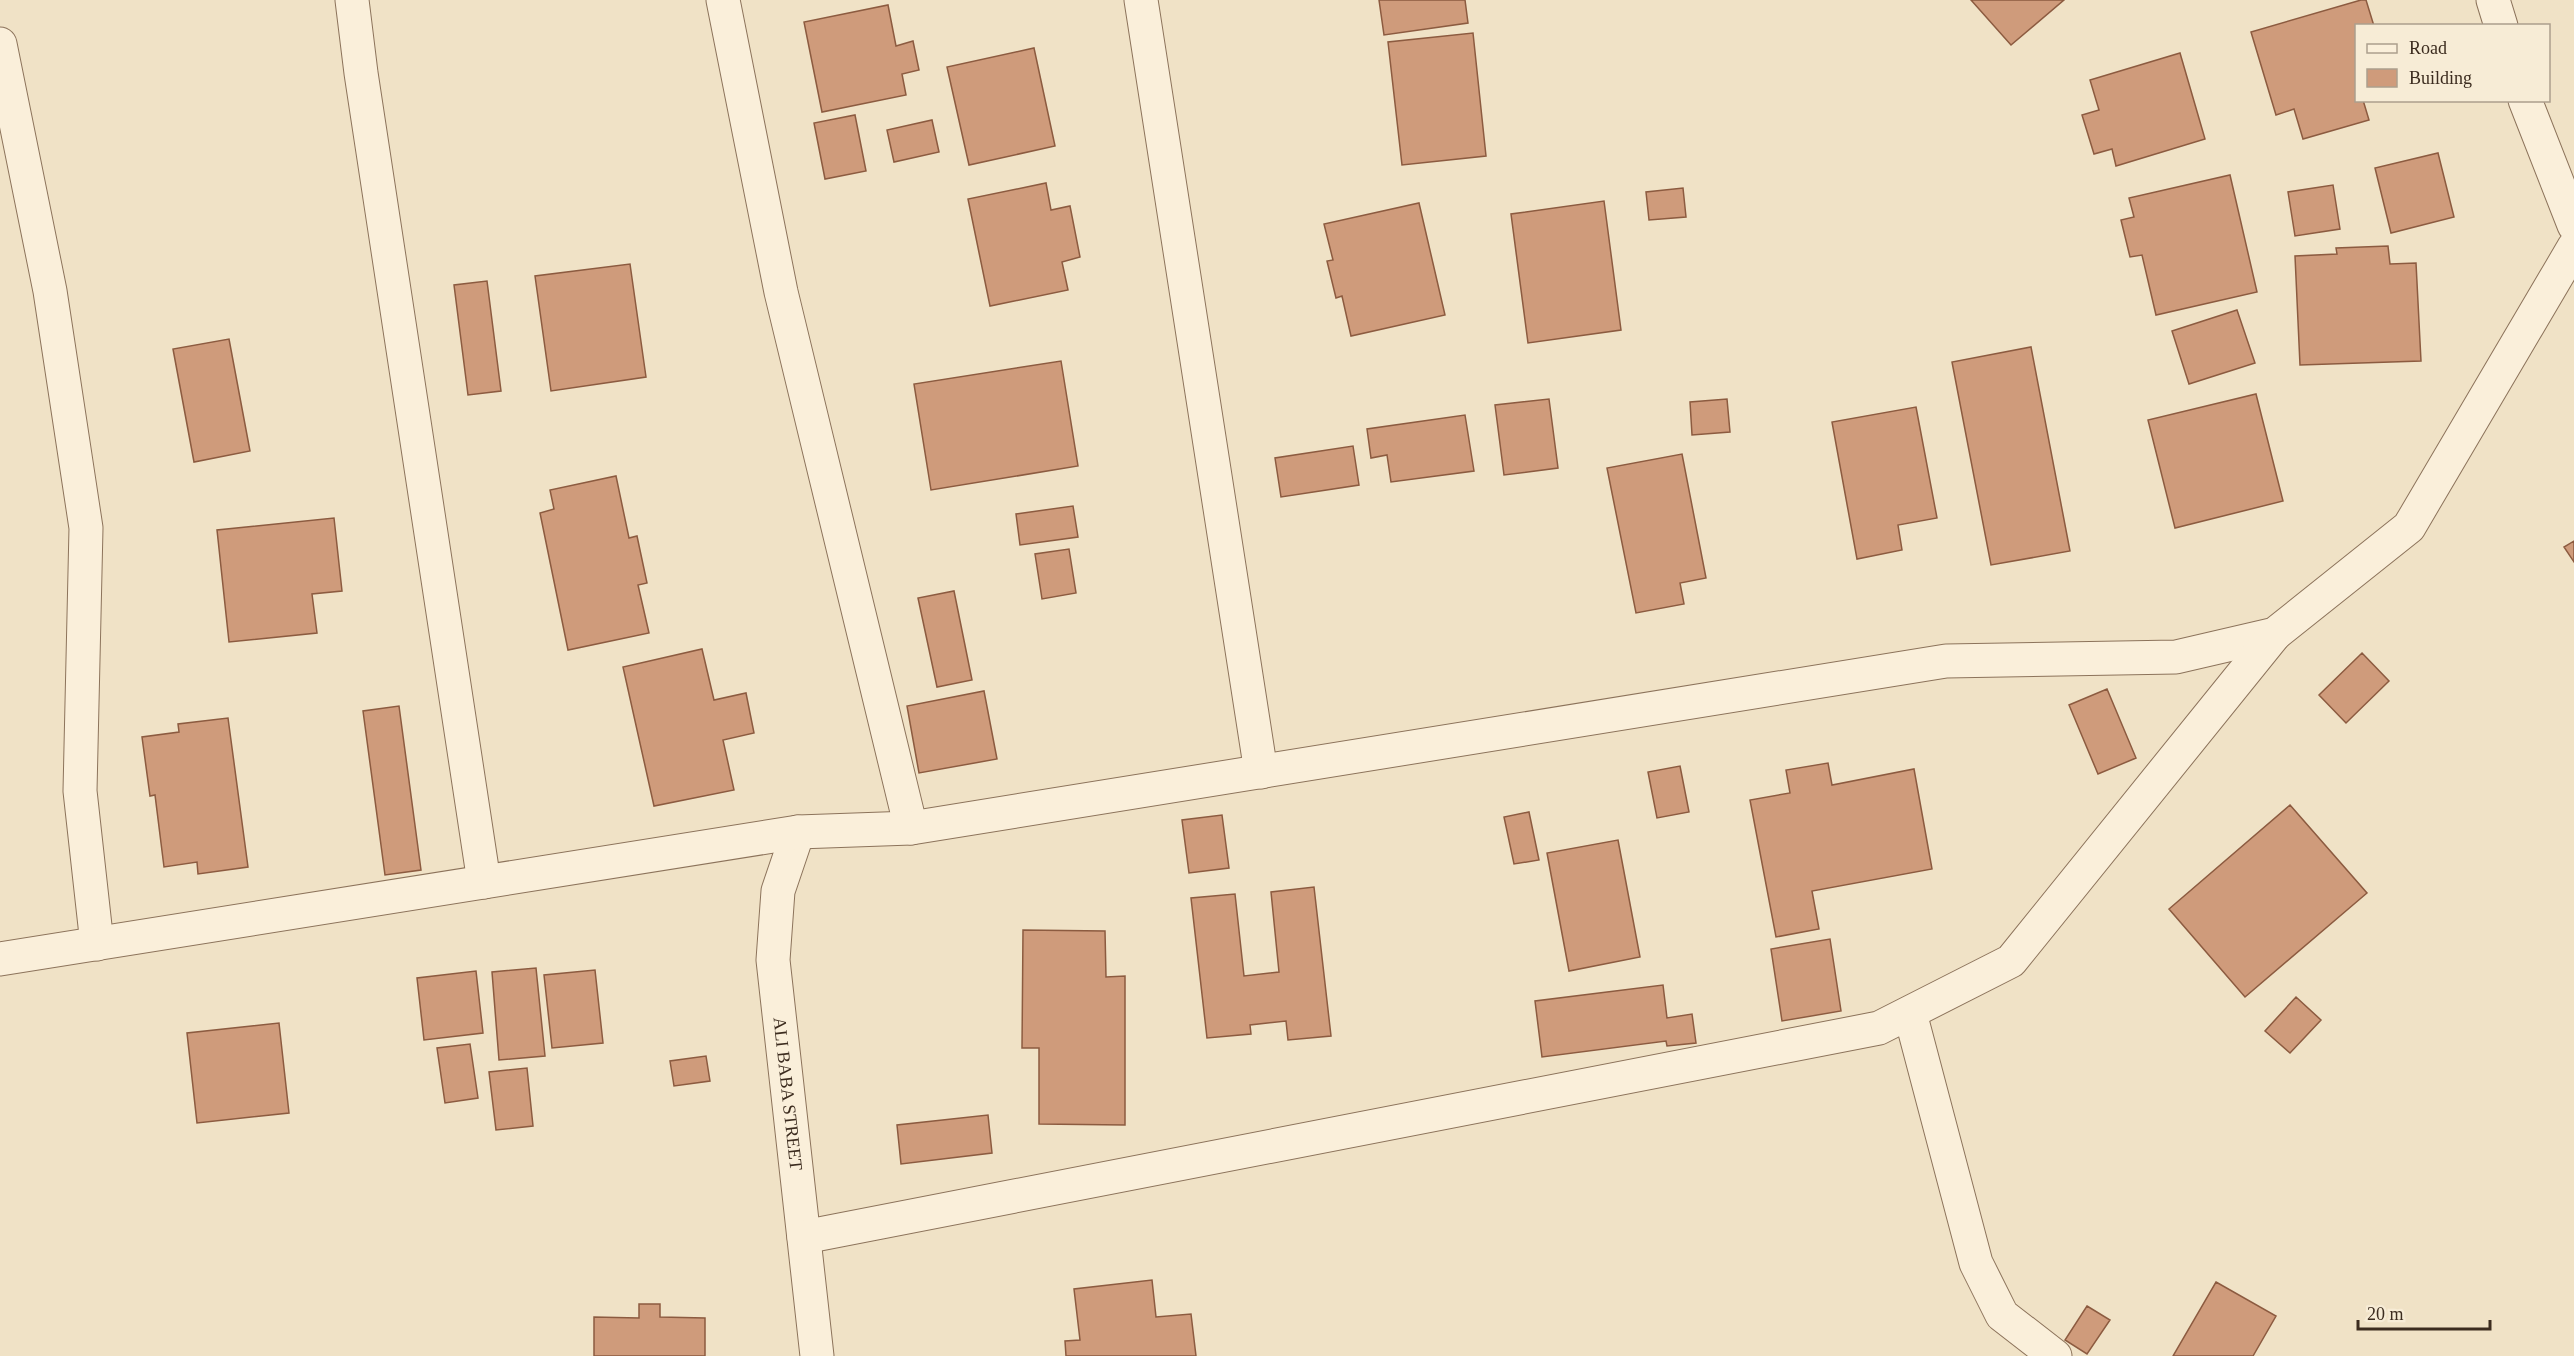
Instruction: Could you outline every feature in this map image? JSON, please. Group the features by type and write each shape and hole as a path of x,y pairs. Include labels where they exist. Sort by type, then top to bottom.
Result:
{"street":[{"path":"352,0 484,882"},
{"path":"723,0 781,292 911,828"},
{"path":"1141,0 1261,772"},
{"path":"2493,0 2500,24"},
{"path":"0,44 50,291 86,528 80,791 97,944"},
{"path":"2526,102 2574,225"},
{"path":"804,1237 1879,1028 2012,961 2275,634 2409,527 2574,247"},
{"path":"0,959 798,832 911,828 1946,661 2176,657 2275,634"},
{"name":"ALI BABA STREET","path":"798,832 778,891 773,960 817,1356"},
{"path":"1910,1013 1976,1263 2002,1315 2055,1356"}],"building":[{"path":"1379,0 1465,0 1468,23 1384,35"},
{"path":"1971,0 2064,0 2011,45"},
{"path":"2366,0 2373,24 2355,24 2355,102 2364,102 2369,120 2303,139 2294,109 2276,115 2251,32"},
{"path":"888,5 896,46 913,41 919,70 902,74 906,95 822,112 804,22"},
{"path":"1473,33 1486,156 1402,165 1388,42"},
{"path":"1034,48 1055,146 969,165 947,67"},
{"path":"2180,53 2205,139 2116,166 2112,149 2094,154 2082,115 2099,110 2090,80"},
{"path":"855,115 866,171 825,179 814,123"},
{"path":"932,120 939,152 894,162 887,130"},
{"path":"2438,153 2454,217 2391,233 2375,168"},
{"path":"2230,175 2257,292 2156,315 2142,255 2130,257 2121,220 2134,217 2129,198"},
{"path":"1046,183 1051,210 1070,206 1080,257 1062,262 1068,290 990,306 968,199"},
{"path":"2333,185 2340,229 2295,236 2288,192"},
{"path":"1683,188 1686,217 1649,220 1646,192"},
{"path":"1604,201 1621,330 1528,343 1511,214"},
{"path":"1419,203 1445,315 1351,336 1342,296 1336,298 1327,261 1333,260 1324,224"},
{"path":"2388,246 2390,264 2416,263 2421,361 2300,365 2295,256 2337,254 2336,248"},
{"path":"630,264 646,377 551,391 535,276"},
{"path":"487,281 501,391 468,395 454,285"},
{"path":"2237,310 2255,363 2189,384 2172,331"},
{"path":"229,339 250,451 194,462 173,349"},
{"path":"2031,347 2070,551 1991,565 1952,362"},
{"path":"1061,361 1078,466 931,490 914,384"},
{"path":"2256,394 2283,501 2175,528 2148,420"},
{"path":"1549,399 1558,468 1504,475 1495,405"},
{"path":"1727,399 1730,432 1692,435 1690,402"},
{"path":"1916,407 1937,518 1898,525 1902,550 1857,559 1832,422"},
{"path":"1465,415 1474,471 1391,482 1387,455 1371,458 1367,429"},
{"path":"1353,446 1359,485 1281,497 1275,458"},
{"path":"1682,454 1706,578 1680,583 1684,604 1636,613 1607,468"},
{"path":"616,476 629,538 637,536 647,583 638,585 649,633 568,650 540,513 554,509 550,490"},
{"path":"1073,506 1078,537 1020,545 1016,514"},
{"path":"334,518 342,591 312,594 317,633 229,642 217,530"},
{"path":"2574,541 2574,562 2564,547"},
{"path":"1069,549 1076,593 1042,599 1035,554"},
{"path":"954,591 972,680 937,687 918,598"},
{"path":"702,649 714,700 746,693 754,733 723,740 734,790 654,806 623,667"},
{"path":"2362,653 2389,681 2346,723 2319,695"},
{"path":"2107,689 2136,758 2098,774 2069,705"},
{"path":"984,691 997,759 919,773 907,706"},
{"path":"399,706 421,870 385,875 363,711"},
{"path":"228,718 248,867 198,874 197,862 164,867 155,795 150,796 142,737 179,732 178,724"},
{"path":"1828,763 1832,785 1914,769 1932,869 1812,891 1819,929 1776,937 1750,800 1790,793 1786,770"},
{"path":"1680,766 1689,812 1657,818 1648,772"},
{"path":"2290,805 2367,893 2245,997 2169,909"},
{"path":"1529,812 1539,860 1514,864 1504,817"},
{"path":"1222,815 1229,868 1189,873 1182,820"},
{"path":"1618,840 1640,957 1569,971 1547,853"},
{"path":"1314,887 1331,1036 1288,1040 1286,1021 1250,1025 1251,1034 1207,1038 1191,898 1235,894 1244,976 1279,972 1271,892"},
{"path":"1023,930 1105,931 1106,977 1125,976 1125,1125 1039,1124 1039,1048 1022,1048"},
{"path":"1830,939 1841,1011 1782,1021 1771,949"},
{"path":"536,968 545,1056 499,1060 492,972"},
{"path":"595,970 603,1043 552,1048 544,975"},
{"path":"476,971 483,1033 424,1040 417,978"},
{"path":"1663,985 1667,1018 1692,1014 1696,1043 1667,1046 1666,1041 1542,1057 1535,1001"},
{"path":"2296,997 2321,1020 2290,1053 2265,1031"},
{"path":"279,1023 289,1113 197,1123 187,1033"},
{"path":"470,1044 478,1098 445,1103 437,1048"},
{"path":"706,1056 710,1081 674,1086 670,1061"},
{"path":"527,1068 533,1126 496,1130 489,1072"},
{"path":"988,1115 992,1153 901,1164 897,1125"},
{"path":"1152,1280 1156,1317 1191,1314 1196,1356 1066,1356 1065,1341 1080,1340 1074,1289"},
{"path":"2216,1282 2276,1316 2253,1356 2173,1356"},
{"path":"639,1304 660,1304 660,1317 705,1318 705,1356 594,1356 594,1317 639,1318"},
{"path":"2087,1306 2110,1320 2087,1354 2065,1340"}]}
